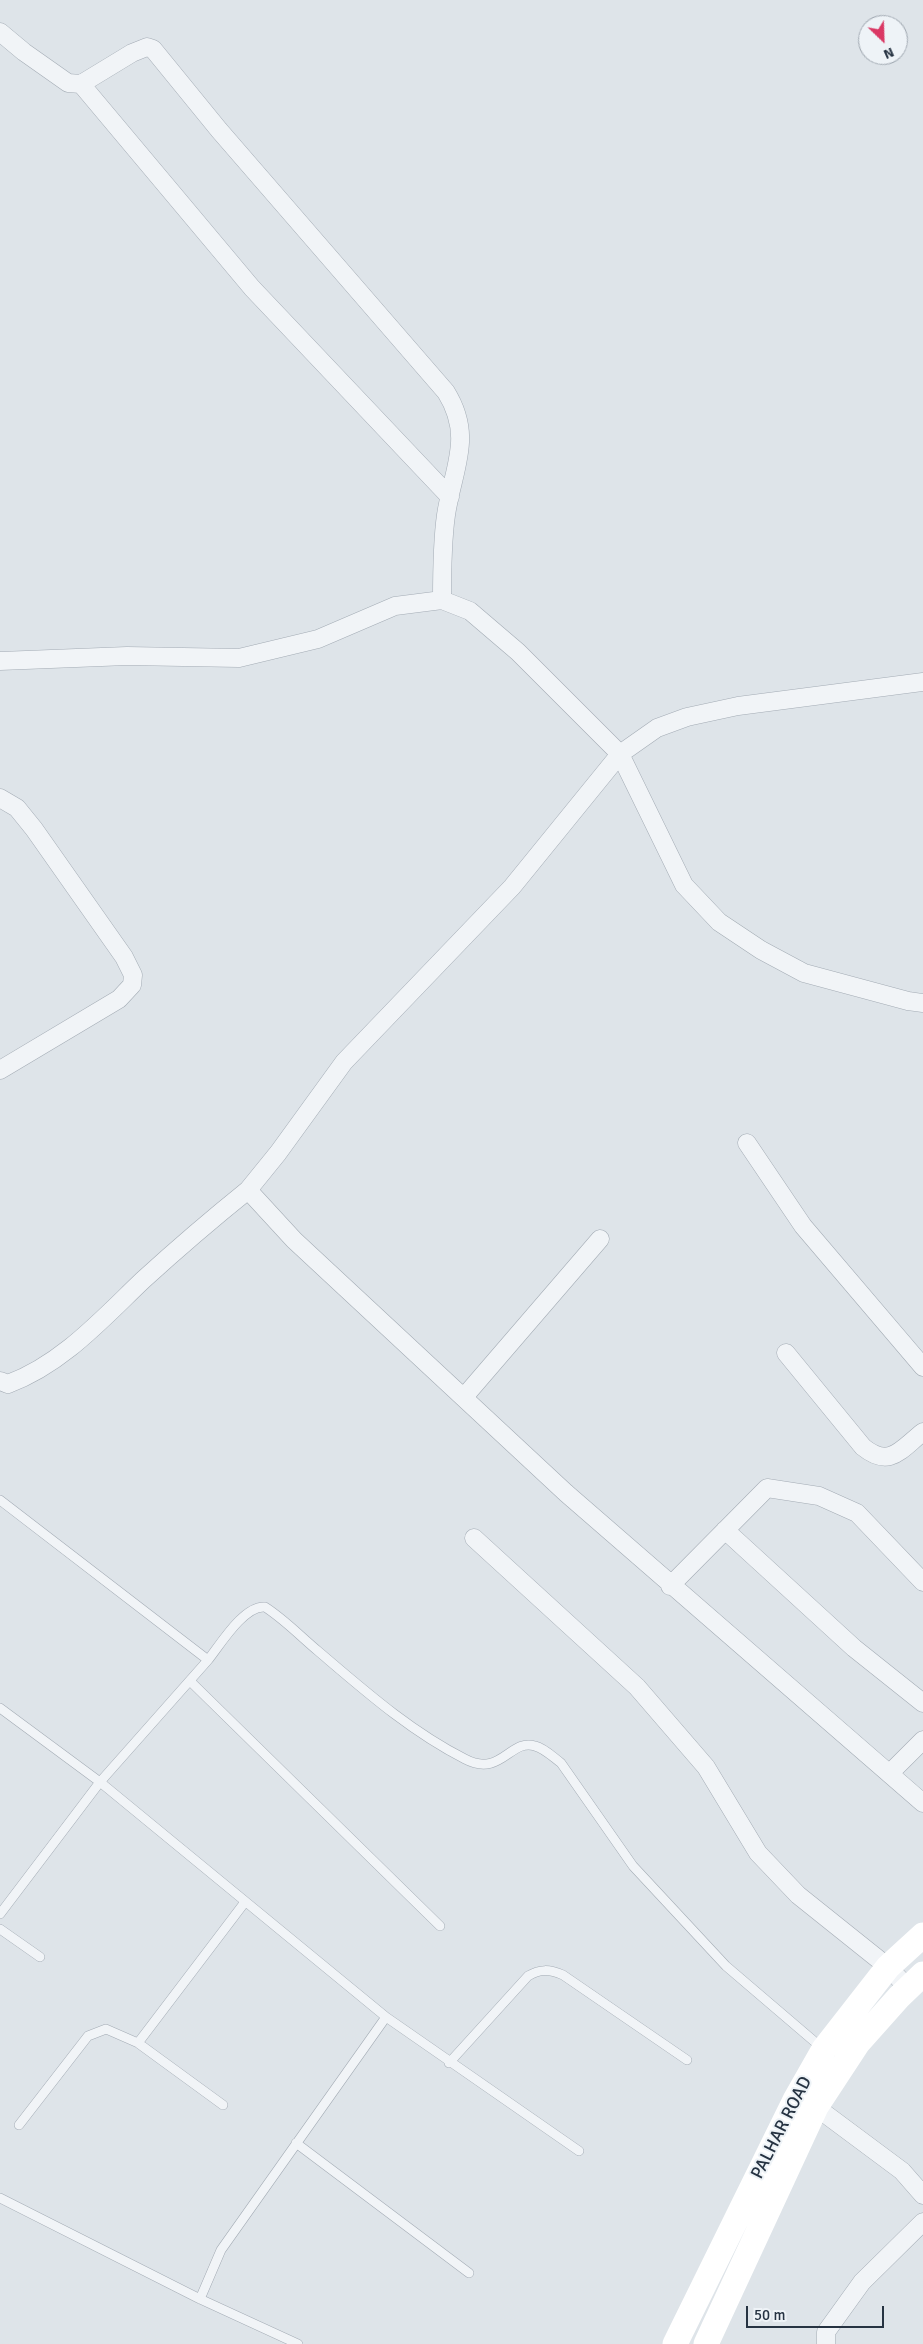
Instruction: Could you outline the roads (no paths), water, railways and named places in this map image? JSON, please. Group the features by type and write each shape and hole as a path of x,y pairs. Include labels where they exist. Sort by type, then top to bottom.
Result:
{"main road":[{"name":"PALHAR ROAD","path":"706,2344 805,2103 824,2049 888,1967 923,1935"},
{"name":"PALHAR ROAD","path":"675,2344 805,2103 916,1981"}],"street":[{"path":"0,32 24,52 68,83 81,84 142,48 154,49 219,130 446,392 457,410 461,438 442,555 442,600"},
{"path":"81,84 252,288 450,497"},
{"path":"0,660 127,656 239,658 318,639 395,606 442,600 470,611 518,652 620,754 684,885 719,922 761,950 804,973 908,1001 923,1003"},
{"path":"0,1381 8,1384 31,1375 72,1346 192,1235 248,1190 278,1153 344,1062 512,887 620,754 657,728 687,717 738,706 923,682"},
{"path":"0,798 17,808 34,829 124,957 133,975 132,985 119,999 0,1070"},
{"path":"748,1143 804,1226 923,1367"},
{"path":"248,1190 294,1240 566,1493 670,1586 923,1803"},
{"path":"464,1397 600,1239"},
{"path":"786,1353 863,1447 872,1455 882,1458 895,1454 923,1432"},
{"path":"670,1586 767,1488 819,1496 857,1514 923,1582"},
{"path":"725,1530 854,1648 923,1703"},
{"path":"474,1538 637,1688 706,1767 758,1853 798,1895 888,1967 916,1981"},
{"path":"890,1773 923,1740"},
{"path":"805,2103 902,2171 923,2195"},
{"path":"826,2344 826,2332 862,2282 923,2222"}],"lane":[{"path":"0,1500 208,1660"},
{"path":"0,1914 100,1782 191,1682 245,1614 258,1606 265,1607 431,1742 469,1761 488,1764 498,1762 513,1750 526,1745 536,1746 561,1763 633,1866 657,1893 726,1966 824,2049"},
{"path":"191,1682 440,1926"},
{"path":"0,1708 100,1782 386,2018 579,2151"},
{"path":"138,2043 245,1902"},
{"path":"0,1929 40,1957"},
{"path":"449,2063 528,1976 538,1970 551,1970 563,1975 687,2060"},
{"path":"200,2298 221,2250 386,2018"},
{"path":"19,2125 88,2036 106,2029 138,2043 223,2105"},
{"path":"296,2143 469,2273"},
{"path":"0,2198 200,2298 298,2344"}]}
